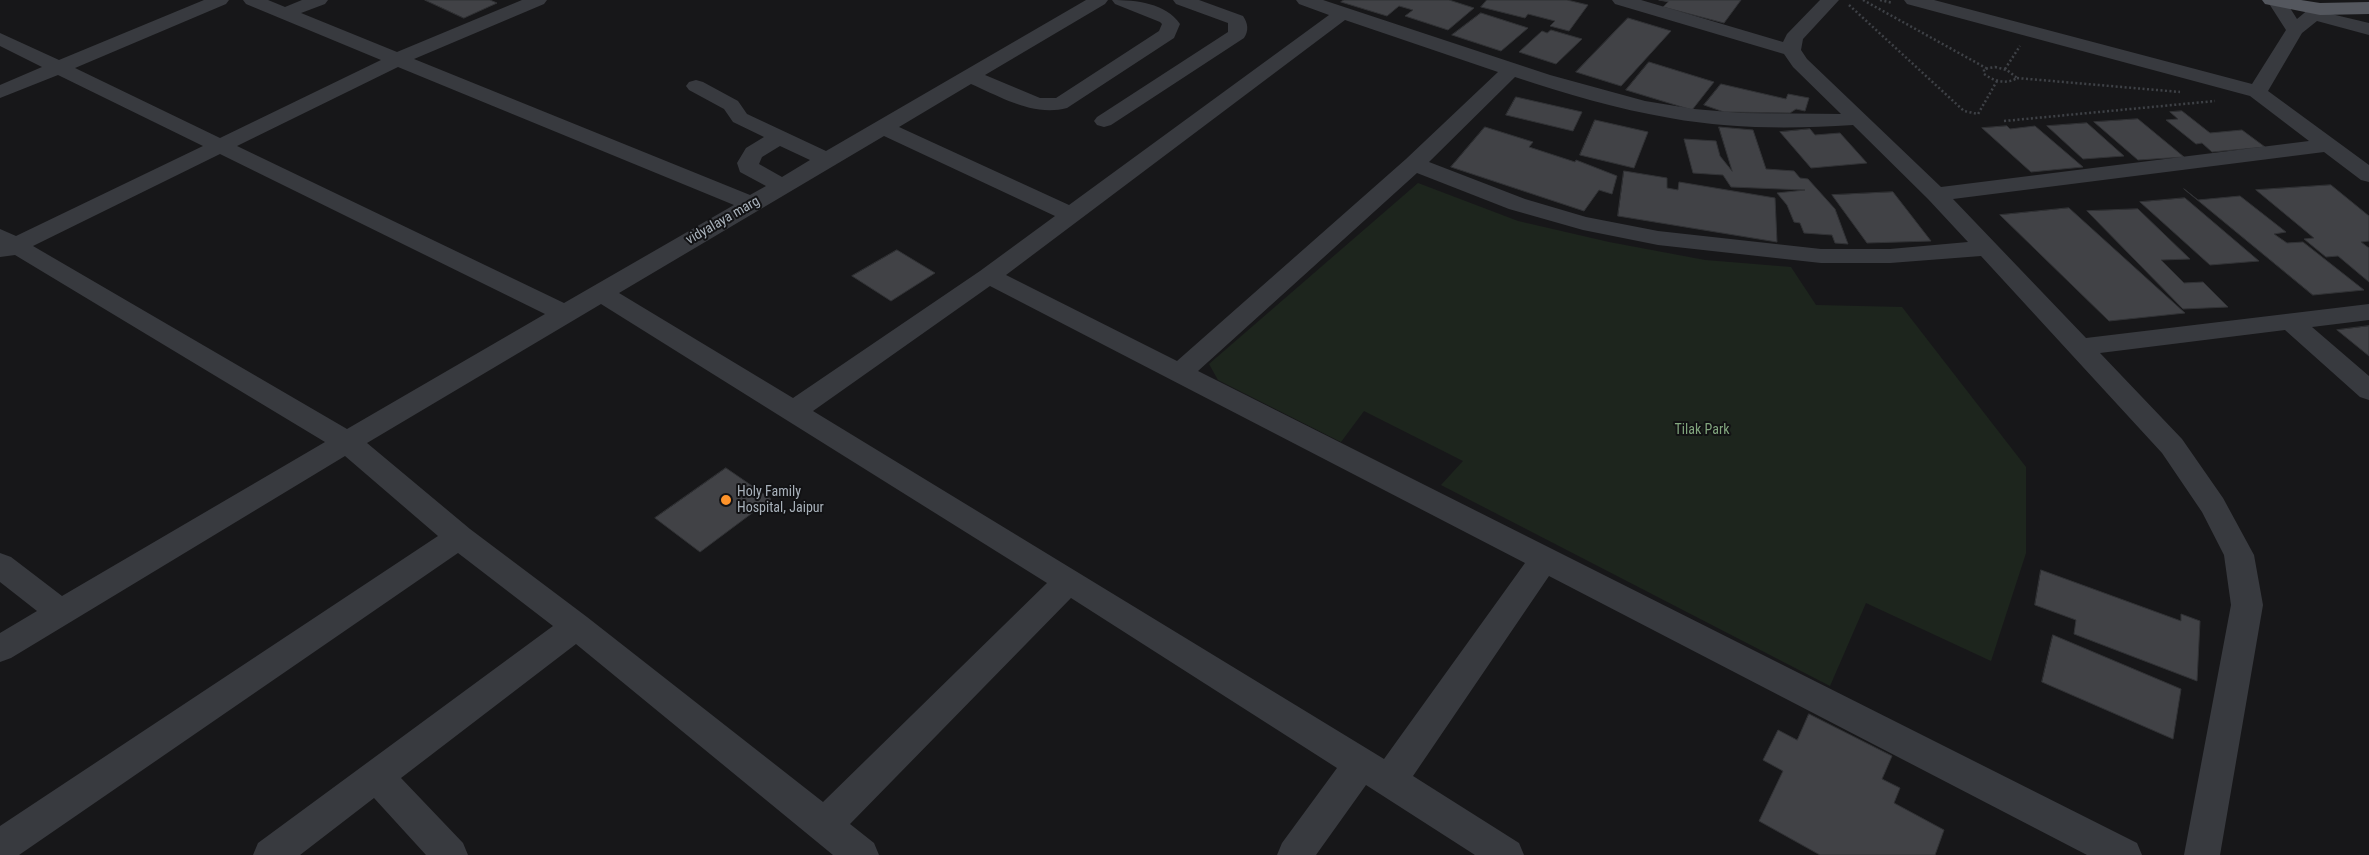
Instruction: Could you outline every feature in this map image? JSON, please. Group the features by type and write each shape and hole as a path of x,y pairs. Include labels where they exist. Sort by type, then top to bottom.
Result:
{"main road":[{"path":"2274,1 2328,8 2369,8"}],"street":[{"path":"0,92 220,0"},
{"path":"252,0 752,204"},
{"path":"285,13 319,0"},
{"path":"5,245 220,146 398,59 538,0"},
{"name":"vidyalaya marg","path":"0,649 347,442 1098,0"},
{"path":"969,76 1037,104 1060,104 1167,34 1171,24 1167,18 1121,0"},
{"path":"1104,121 1237,34 1238,26 1236,20 1182,0"},
{"path":"1305,0 1511,70 1606,99 1673,112 1755,120 1812,122 1857,119"},
{"path":"1621,0 1791,50 1800,63 1936,194 1988,248 2172,446 2213,506 2239,555 2247,605 2202,855"},
{"path":"1791,50 1794,38 1830,0"},
{"path":"1914,0 2257,92 2369,175"},
{"path":"2274,1 2295,30"},
{"path":"2257,92 2295,30 2328,8 2369,29"},
{"path":"794,411 989,276 1343,13"},
{"path":"0,39 565,314"},
{"path":"1180,373 1414,164 1511,70"},
{"path":"696,86 731,105 740,118 826,160"},
{"path":"882,127 1072,215"},
{"path":"779,137 754,153 748,163 748,167 782,186"},
{"path":"1936,194 2327,145"},
{"path":"1414,164 1517,204 1583,223 1658,238 1734,248 1821,256 1890,256 1988,248"},
{"path":"5,245 347,442 459,537 576,626 825,824 860,855"},
{"path":"989,276 2124,855"},
{"path":"601,292 1069,581 1360,764 1390,780 1506,855"},
{"path":"2080,347 2369,312"},
{"path":"2290,321 2369,391"},
{"path":"0,847 459,537"},
{"path":"1390,780 1545,558"},
{"path":"0,565 61,613"},
{"path":"825,824 1069,581"},
{"path":"271,855 576,626"},
{"path":"1295,855 1360,764"},
{"path":"376,776 450,855"}],"path":[{"path":"1853,0 1846,2 1964,111 1978,114 1997,81"},
{"path":"1863,0 1986,68 2005,68 2017,78"},
{"path":"2005,68 2031,32"},
{"path":"1986,68 1984,69 1984,74 1997,81 2013,81 2017,78 2184,93"},
{"path":"2004,121 2215,101 2218,99 2214,95"}],"green space":[{"name":"Tilak Park","path":"1418,183 1518,221 1609,242 1705,260 1791,267 1816,305 1902,307 2026,467 2026,553 1991,661 1866,603 1830,686 1441,485 1463,461 1364,411 1341,442 1218,380 1209,364"}],"building":[{"path":"425,0 490,0 497,3 464,18"},
{"path":"1344,0 1449,0 1474,8 1448,30 1405,16 1413,10 1399,6 1387,16 1341,2"},
{"path":"1487,0 1567,0 1588,5 1569,31 1550,26 1555,21 1528,14 1525,18 1481,7"},
{"path":"1659,0 1741,0 1724,23 1663,7 1668,2"},
{"path":"1481,13 1528,28 1501,51 1452,35"},
{"path":"1628,18 1671,31 1621,86 1576,72"},
{"path":"1551,30 1582,39 1556,64 1519,52 1542,31 1547,33"},
{"path":"1649,62 1714,82 1692,110 1626,90"},
{"path":"1721,84 1786,99 1788,94 1809,98 1805,111 1796,109 1790,113 1724,112 1704,105"},
{"path":"1516,97 1582,112 1573,131 1506,115"},
{"path":"2182,111 2210,133 2242,130 2265,147 2212,152 2202,143 2196,144 2166,120 2178,119 2170,112"},
{"path":"2138,119 2184,157 2138,160 2094,122"},
{"path":"1595,120 1648,132 1634,168 1580,155"},
{"path":"2087,123 2124,156 2083,159 2047,126"},
{"path":"2007,126 2010,129 2035,126 2083,167 2031,172 1982,128"},
{"path":"1485,127 1533,142 1529,147 1575,162 1576,160 1617,176 1612,194 1599,190 1584,211 1451,167"},
{"path":"1719,127 1753,130 1766,169 1794,171 1800,178 1808,179 1835,209 1848,244 1835,243 1832,235 1804,233 1800,223 1794,222 1787,205 1777,193 1805,190 1731,187 1723,175 1693,173 1684,139 1716,141 1720,156 1732,171"},
{"path":"1810,129 1815,135 1840,133 1867,163 1811,168 1780,132"},
{"path":"1624,171 1667,178 1667,188 1678,190 1679,182 1775,198 1777,242 1618,216"},
{"path":"2331,185 2369,216 2369,241 2361,242 2369,248 2369,282 2338,256 2326,257 2304,239 2314,238 2256,190"},
{"path":"2184,189 2198,200 2240,196 2286,232 2274,234 2287,243 2303,242 2364,290 2313,295"},
{"path":"1893,192 1931,241 1867,243 1832,195"},
{"path":"2185,198 2259,261 2210,265 2140,202"},
{"path":"2069,208 2185,313 2109,321 2000,215"},
{"path":"2138,209 2190,259 2161,260 2184,283 2203,282 2228,307 2183,309 2087,211"},
{"path":"897,250 935,273 891,301 852,276"},
{"path":"2369,326 2369,356 2337,330"},
{"path":"726,468 771,499 700,552 655,518"},
{"path":"2041,570 2181,621 2181,614 2200,621 2197,681 2074,634 2076,620 2035,605"},
{"path":"2053,635 2181,689 2173,739 2042,682"},
{"path":"1809,714 1892,756 1882,779 1900,788 1894,803 1944,830 1935,855 1820,855 1759,821 1783,771 1763,760 1778,730 1797,740"}],"place":[{"name":"Holy Family Hospital, Jaipur","path":"726,500"}]}
